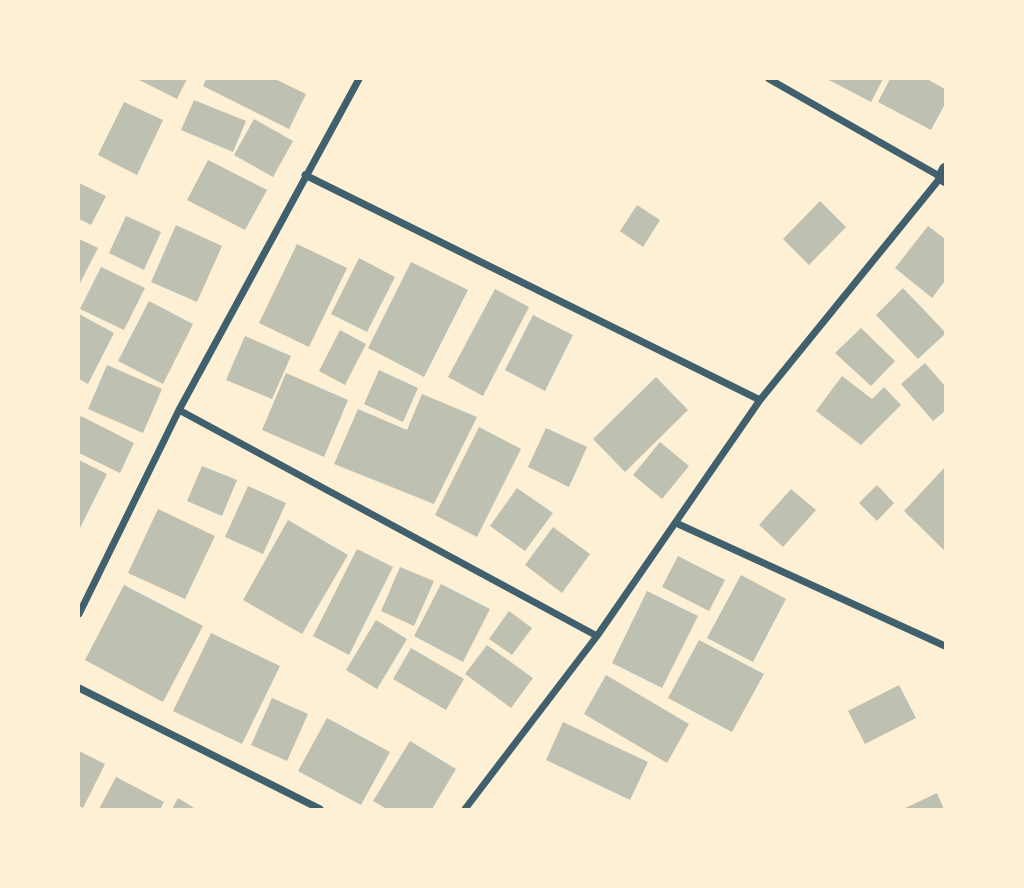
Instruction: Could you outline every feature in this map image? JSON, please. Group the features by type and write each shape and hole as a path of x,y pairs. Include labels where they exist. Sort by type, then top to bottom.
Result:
{"street":[{"path":"79,614 179,410 359,79"},
{"path":"465,809 597,636 761,400 944,175 769,79"},
{"path":"305,175 761,400"},
{"path":"179,410 597,636"},
{"path":"676,523 945,646"},
{"path":"79,688 320,809"}],"building":[{"path":"137,79 187,79 177,99"},
{"path":"206,79 275,79 306,94 289,129 203,86"},
{"path":"827,79 883,79 871,102"},
{"path":"890,79 927,79 945,89 945,104 931,130 878,102"},
{"path":"194,100 246,121 233,152 181,130"},
{"path":"124,102 163,120 137,175 98,155"},
{"path":"254,119 293,141 273,177 234,155"},
{"path":"208,160 267,190 245,230 187,200"},
{"path":"79,183 106,196 91,225 79,219"},
{"path":"820,201 846,227 809,265 783,239"},
{"path":"637,205 660,220 643,247 620,231"},
{"path":"126,216 161,232 144,270 109,253"},
{"path":"176,225 222,246 197,302 151,282"},
{"path":"928,226 945,239 945,281 932,298 895,268"},
{"path":"79,239 98,248 79,285"},
{"path":"297,244 347,268 309,347 259,323"},
{"path":"359,258 395,277 367,332 331,314"},
{"path":"411,262 468,290 424,377 368,348"},
{"path":"101,267 145,288 124,330 80,309"},
{"path":"903,288 945,332 918,359 876,315"},
{"path":"495,289 529,307 483,396 448,377"},
{"path":"149,301 193,324 163,384 118,361"},
{"path":"79,314 114,333 88,384 79,379"},
{"path":"533,315 573,335 545,391 505,370"},
{"path":"861,328 895,361 871,386 835,353"},
{"path":"340,330 366,344 345,385 319,371"},
{"path":"245,336 291,356 272,399 226,380"},
{"path":"925,363 945,386 945,411 933,421 901,384"},
{"path":"107,365 162,389 143,433 88,409"},
{"path":"379,370 418,388 403,422 364,404"},
{"path":"286,373 348,400 324,457 262,430"},
{"path":"842,376 872,399 884,387 901,405 861,445 816,411"},
{"path":"656,377 688,410 625,472 593,439"},
{"path":"422,394 477,417 434,504 334,464 358,409 407,430"},
{"path":"81,416 134,443 120,473 79,453"},
{"path":"479,427 521,449 477,537 435,515"},
{"path":"546,428 587,447 569,487 528,467"},
{"path":"660,442 689,466 662,499 633,475"},
{"path":"79,460 107,474 79,530"},
{"path":"202,466 237,480 222,516 187,501"},
{"path":"945,467 945,551 904,511"},
{"path":"877,485 894,503 877,521 859,503"},
{"path":"248,486 286,503 263,554 225,537"},
{"path":"517,488 553,513 525,551 490,526"},
{"path":"791,489 816,510 783,547 759,525"},
{"path":"158,509 215,536 185,599 128,573"},
{"path":"288,520 348,555 302,634 243,600"},
{"path":"553,527 590,554 562,593 525,565"},
{"path":"357,549 393,567 349,655 313,636"},
{"path":"678,556 725,580 709,611 662,587"},
{"path":"400,567 434,581 414,626 381,611"},
{"path":"741,575 786,599 753,662 707,638"},
{"path":"441,584 490,609 463,662 414,636"},
{"path":"124,585 203,626 163,702 85,660"},
{"path":"647,591 698,616 662,688 612,663"},
{"path":"509,611 532,628 512,655 489,639"},
{"path":"376,620 407,639 377,689 346,670"},
{"path":"211,633 280,666 242,744 173,711"},
{"path":"699,640 764,674 732,732 668,698"},
{"path":"487,645 533,678 511,708 465,674"},
{"path":"411,648 464,679 446,710 393,679"},
{"path":"606,675 689,724 667,763 584,714"},
{"path":"899,685 916,718 865,744 848,711"},
{"path":"272,698 308,714 287,761 251,745"},
{"path":"327,718 390,752 361,805 298,771"},
{"path":"563,722 648,762 630,800 546,760"},
{"path":"410,741 456,769 432,809 387,809 373,801"},
{"path":"79,751 105,764 83,808 79,806"},
{"path":"116,777 164,802 160,809 99,809"},
{"path":"937,793 944,809 903,809"},
{"path":"178,798 196,809 172,809"}]}
